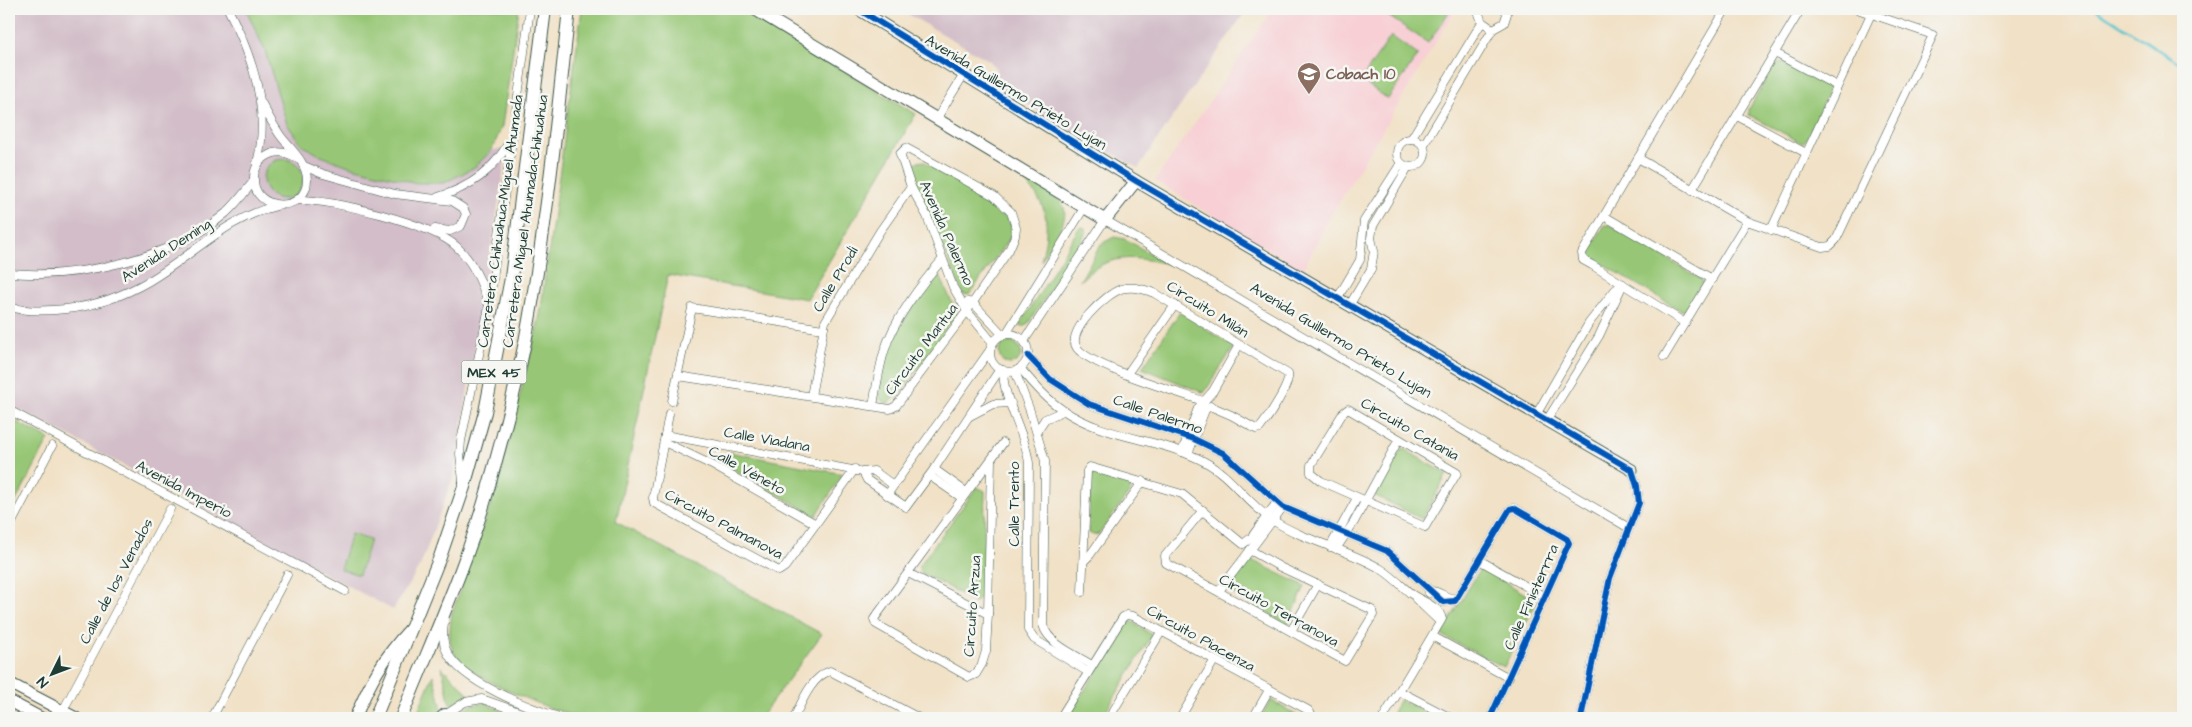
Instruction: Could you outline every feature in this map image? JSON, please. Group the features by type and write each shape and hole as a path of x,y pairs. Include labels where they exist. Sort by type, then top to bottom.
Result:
{"main road":[{"name":"Carretera Chihuahua-Miguel Ahumada","path":"374,718 413,626 464,487 485,412 511,278 545,9"},
{"name":"Carretera Miguel Ahumada-Chihuahua","path":"401,718 467,552 488,491 507,422 525,342 554,146 569,9"}],"street":[{"path":"228,9 240,36 261,102 280,135 304,166 307,184 298,200"},
{"path":"464,487 460,454 461,441 489,307 530,9"},
{"name":"Avenida Guillermo Prieto Lujan","path":"754,9 1084,208 1629,528"},
{"name":"Avenida Guillermo Prieto Lujan","path":"858,9 963,76 1006,100 1136,181 1632,470"},
{"path":"1481,9 1482,22 1488,28 1493,29"},
{"path":"1404,165 1417,166 1424,159 1423,146 1493,29 1504,23 1505,9"},
{"path":"1685,323 1583,260 1582,254 1726,9"},
{"path":"1692,190 1801,9"},
{"path":"1638,158 1747,221 1822,247 1830,246 1836,240 1933,35 1856,9"},
{"path":"1771,230 1871,14"},
{"path":"1404,165 1397,154 1399,145 1411,139 1482,22"},
{"path":"1775,53 1837,86"},
{"path":"937,118 963,76"},
{"path":"261,102 263,136 254,182 261,197 276,206 291,204 298,200 311,199 337,203 428,229 443,236 457,247 468,260 478,276 489,307"},
{"path":"1737,116 1806,153"},
{"path":"436,198 457,191 476,181 501,156 511,138"},
{"path":"1411,139 1423,146"},
{"name":"Avenida Palermo","path":"992,347 953,287 927,216 911,186 900,157 903,150 909,148 994,196 1005,205 1016,221"},
{"path":"257,166 263,158 271,153 281,152 299,159"},
{"path":"1338,299 1360,260 1364,221 1404,165"},
{"path":"1349,306 1371,269 1374,251 1371,238 1373,226 1404,165"},
{"path":"304,166 323,174 395,194 436,198 459,204 466,214 464,221 456,229 428,229"},
{"path":"1024,341 1105,220 1136,181"},
{"name":"Avenida Deming","path":"9,273 43,274 76,272 115,264 157,251 177,243 211,224 227,212 254,182"},
{"name":"Calle Prodi","path":"811,396 823,329 829,315 880,230 911,186"},
{"name":"Avenida Deming","path":"9,307 47,311 83,307 120,296 149,281 244,216 276,206"},
{"path":"887,495 992,347 1004,334 1084,208"},
{"path":"1604,216 1712,279"},
{"name":"Circuito Mantua","path":"678,376 894,408 973,303 1013,243 1016,221"},
{"path":"1664,357 1747,221"},
{"path":"873,406 879,370 888,341 915,295 942,260"},
{"path":"1541,417 1561,370 1589,323 1615,290 1623,284"},
{"path":"1541,417 1573,377 1590,349 1623,284"},
{"name":"Circuito Milán","path":"1190,438 1205,410 1210,406 1258,429 1289,380 1289,376 1286,372 1175,305 1146,290 1122,289 1112,293 1102,300 1076,332 1074,342 1083,354 1098,363 1203,401"},
{"name":"Avenida Palermo","path":"962,300 973,303"},
{"path":"973,303 1004,334 1012,334 1024,341 1028,356 1017,370 1001,370 992,361 992,347"},
{"path":"1127,374 1175,305"},
{"path":"672,401 690,310 693,308 823,329"},
{"path":"1578,342 1590,349"},
{"path":"1185,453 1198,408 1213,391 1239,345"},
{"name":"Calle Palermo","path":"1028,356 1050,379 1089,404 1190,438 1223,453 1280,504 1387,551 1440,600 1454,600"},
{"path":"964,495 932,472 966,419 1001,370"},
{"name":"Calle Trento","path":"1001,370 1026,446 1029,463 1026,623 1028,630 1034,639 1090,668"},
{"name":"Calle Palermo","path":"1017,370 1064,411 1090,424 1185,453 1217,470 1270,518 1382,570 1422,603 1440,613 1441,620 1432,636"},
{"name":"Calle Trento","path":"1017,370 1043,452 1045,472 1043,625 1046,633 1053,640 1090,668"},
{"path":"1561,370 1573,377"},
{"path":"966,419 986,406 1011,403"},
{"name":"Avenida Imperio","path":"9,410 345,591"},
{"name":"Circuito Catania","path":"1351,410 1399,439 1455,470 1457,475 1424,527 1361,500 1311,474 1310,468 1343,413 1351,410"},
{"path":"1037,431 1045,419 1064,411"},
{"name":"Circuito Palmanova","path":"669,414 652,498 654,503 782,571 816,524"},
{"name":"Calle Viadana","path":"665,438 855,469 863,472 874,471 893,485"},
{"name":"Calle Véneto","path":"665,438 816,524"},
{"path":"1333,548 1399,439"},
{"name":"Circuito Arzua","path":"991,460 988,614 985,657 976,674 969,677 874,622 875,616 1003,443"},
{"path":"9,528 52,446"},
{"path":"1082,592 1088,468 1092,466 1182,494 1243,544 1270,518"},
{"path":"816,524 855,469"},
{"path":"1581,718 1610,578 1639,502 1638,486 1632,470"},
{"name":"Calle Viadana","path":"863,472 867,480 905,508 932,472"},
{"path":"1084,561 1143,481"},
{"path":"1219,591 1250,550 1280,504"},
{"name":"Calle Finisterrra","path":"1454,600 1506,512 1510,509 1514,508 1569,542 1490,718"},
{"name":"Calle de los Venados","path":"61,715 170,509"},
{"name":"Circuito Terranova","path":"1203,510 1165,556 1168,564 1345,661 1373,615 1373,611 1280,567 1250,550"},
{"path":"1479,560 1545,597"},
{"path":"908,573 988,614"},
{"path":"212,718 287,575"},
{"path":"1291,631 1318,584"},
{"path":"1422,603 1431,590"},
{"path":"445,608 444,645 454,662 469,674 523,705 562,718"},
{"name":"Circuito Piacenza","path":"1060,718 1125,615 1133,616 1308,710 1311,714 1310,718"},
{"path":"355,718 379,666 390,650 413,626"},
{"path":"1109,718 1161,632"},
{"path":"1383,718 1432,636 1509,678"},
{"path":"1180,718 1214,661"},
{"path":"794,718 811,686 821,675 830,672 918,718"},
{"path":"9,683 61,715 76,718"},
{"path":"1253,718 1269,690"},
{"path":"1399,691 1451,718"},
{"path":"444,717 464,702 482,698 536,718"},
{"path":"9,701 41,718"}],"shaded area":[{"path":"9,9 246,9 265,51 287,124 301,144 321,156 352,167 417,183 444,183 475,167 492,150 507,150 454,475 421,564 393,610 9,404"},
{"path":"899,9 1247,9 1138,168 999,88 997,70 990,61"},
{"name":"Cobach 10","path":"1273,9 1456,9 1327,222 1303,270 1155,181"}],"green space":[{"path":"246,9 519,9 502,126 492,150 475,167 444,183 417,183 352,167 321,156 301,144 287,124 265,51"},
{"path":"582,9 740,9 916,114 807,299 668,275 616,522 822,634 760,718 583,718 534,702 494,683 463,663 452,649 450,634 452,613 498,484 540,315"},
{"name":"Cobach 10","path":"1378,9 1451,9 1428,43"},
{"path":"1391,36 1418,55 1388,99 1361,80"},
{"path":"1782,62 1825,85 1829,90 1806,140 1802,143 1749,115 1749,109 1776,63"},
{"path":"287,159 294,162 300,168 303,179 302,187 294,196 287,199 279,199 272,196 264,187 263,175 266,168 275,160"},
{"path":"923,161 1001,209 1011,222 1011,236 969,295 963,294 911,172 913,163"},
{"path":"1016,174 1049,190 1062,203 1065,211 1060,230 1041,261 1046,235 1045,213 1035,194"},
{"path":"1605,225 1610,225 1701,279 1703,282 1685,311 1680,310 1591,257 1588,252"},
{"path":"1083,227 1087,230 1076,252 1027,325 1021,327 1020,323 1079,228"},
{"path":"1114,237 1125,239 1168,264 1132,258 1110,261 1100,265 1080,281 1101,244"},
{"path":"939,274 957,313 900,394 888,403 882,401 878,395 890,342 933,275"},
{"path":"1180,312 1234,347 1204,393 1142,368"},
{"path":"1010,342 1018,345 1021,353 1018,361 1010,364 1002,361 999,353 1002,345"},
{"path":"9,418 49,439 9,514"},
{"path":"1402,448 1447,474 1422,519 1374,495"},
{"path":"729,452 843,474 816,516 722,463 722,457"},
{"path":"1095,472 1129,483 1131,490 1099,534 1093,535 1089,533 1090,476"},
{"path":"977,487 985,491 983,595 975,602 920,572 919,566"},
{"path":"351,534 370,540 359,575 340,569"},
{"path":"1249,559 1305,586 1288,625 1227,590"},
{"path":"1481,568 1537,601 1504,667 1441,635"},
{"path":"1131,621 1152,635 1102,718 1067,718 1103,663 1100,656 1125,623"},
{"path":"442,667 469,694 450,705"},
{"path":"433,675 441,704 441,714 437,718 415,718"},
{"path":"1400,699 1437,718 1390,718"},
{"path":"1271,700 1301,718 1260,718"},
{"path":"484,703 517,718 453,718 467,707"}],"waterway":[{"path":"2095,9 2183,65"}],"cycle path":[{"path":"858,9 1136,181 1632,470 1637,486 1639,503 1610,578 1581,718"},
{"path":"1028,356 1050,379 1089,404 1194,439 1223,453 1283,507 1387,551 1443,602 1455,601 1510,509 1514,508 1567,539 1569,543 1490,718"}],"place":[{"name":"Cobach 10","path":"1309,95"}]}
